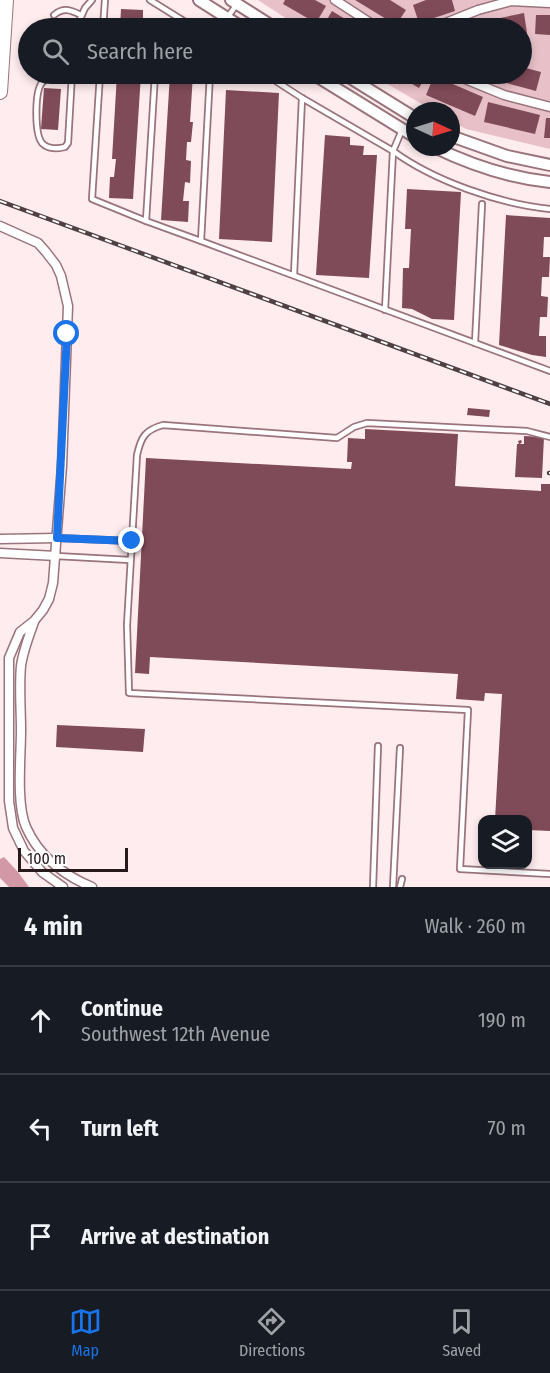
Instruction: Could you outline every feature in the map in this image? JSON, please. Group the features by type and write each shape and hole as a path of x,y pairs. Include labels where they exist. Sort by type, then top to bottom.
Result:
{"main road":[{"path":"0,92 6,0"}],"street":[{"path":"199,0 227,18"},
{"path":"335,0 363,18"},
{"path":"458,18 511,1 550,3"},
{"path":"234,2 259,18"},
{"path":"329,84 406,132"},
{"path":"360,84 406,112"},
{"path":"477,84 504,95 550,107"},
{"path":"460,139 507,156 550,165"},
{"path":"452,156 504,172 550,182"},
{"path":"0,226 38,243 56,265 65,288 68,306 53,583 49,599 34,621 20,632 9,658 8,670 10,815 15,834 24,851 42,872 63,887"},
{"path":"0,539 57,538"},
{"path":"0,553 56,556"},
{"path":"34,621 21,666 21,797 25,824 45,857 60,870 92,887"}],"lane":[{"path":"80,18 92,0"},
{"path":"104,18 105,0"},
{"path":"150,0 179,18"},
{"path":"227,18 234,2"},
{"path":"54,15 61,10 69,10 81,15"},
{"path":"41,84 37,100 40,140 44,145 54,148 65,147 68,143 71,84"},
{"path":"99,84 92,199 550,371"},
{"path":"146,221 154,84"},
{"path":"201,241 209,84"},
{"path":"280,84 393,152 444,179 505,200 550,209"},
{"path":"294,275 302,98"},
{"path":"385,310 393,152 402,130"},
{"path":"474,343 482,204"},
{"path":"550,437 526,431 367,423 354,427 337,438 163,425 151,428 140,440 137,455 126,645 129,693 468,710 460,869 550,874"},
{"path":"57,538 132,541"},
{"path":"56,556 130,560"},
{"path":"373,887 378,746"},
{"path":"393,887 400,748"},
{"path":"400,887 402,879"}],"shaded area":[{"path":"258,0 550,0 550,149 466,129 460,126 460,102 418,102 387,84 532,84 532,18 286,18"},
{"path":"4,857 29,887 9,887 0,878 0,859"}],"building":[{"path":"285,0 315,0 326,6 319,18 307,18 283,4"},
{"path":"355,0 390,0 406,10 401,18 385,18"},
{"path":"426,0 452,0 455,11 434,18 417,18 413,5"},
{"path":"121,9 143,10 143,18 121,18"},
{"path":"332,11 344,18 328,18"},
{"path":"524,13 525,18 500,18"},
{"path":"536,15 550,15 550,35 535,34"},
{"path":"532,70 541,72 536,91 510,84 532,84"},
{"path":"116,84 140,84 133,199 109,198 110,177 114,177 116,159 112,159"},
{"path":"169,84 192,84 190,122 193,122 191,142 187,142 186,160 191,161 190,183 185,182 183,201 189,201 188,222 161,220"},
{"path":"431,84 453,84 483,97 475,116 460,110 460,102 442,102 426,95"},
{"path":"44,88 61,89 58,130 41,129"},
{"path":"226,90 279,93 272,242 219,239"},
{"path":"488,102 540,115 535,134 484,122"},
{"path":"546,118 550,118 550,138 544,138"},
{"path":"325,135 350,137 350,145 364,146 363,155 377,155 369,278 316,275"},
{"path":"407,189 461,192 454,320 432,319 412,309 402,308 403,268 409,268 411,229 405,229"},
{"path":"506,215 550,218 550,237 544,237 543,257 550,257 549,277 542,277 541,296 548,297 547,317 540,317 539,336 546,336 546,357 499,345"},
{"path":"468,408 490,410 489,417 467,415"},
{"path":"365,429 458,434 455,486 541,491 541,484 550,484 550,831 532,830 532,815 495,815 502,694 485,693 484,701 456,699 458,674 150,657 149,674 135,673 146,458 351,469 352,462 347,462 348,438 365,439"},
{"path":"524,436 544,437 542,478 515,477 517,444 521,440 520,444 524,444"},
{"path":"57,725 145,729 143,752 56,747"}],"railway":[{"path":"0,201 550,404"}],"route":[{"path":"67,334 57,538 132,541"}]}
